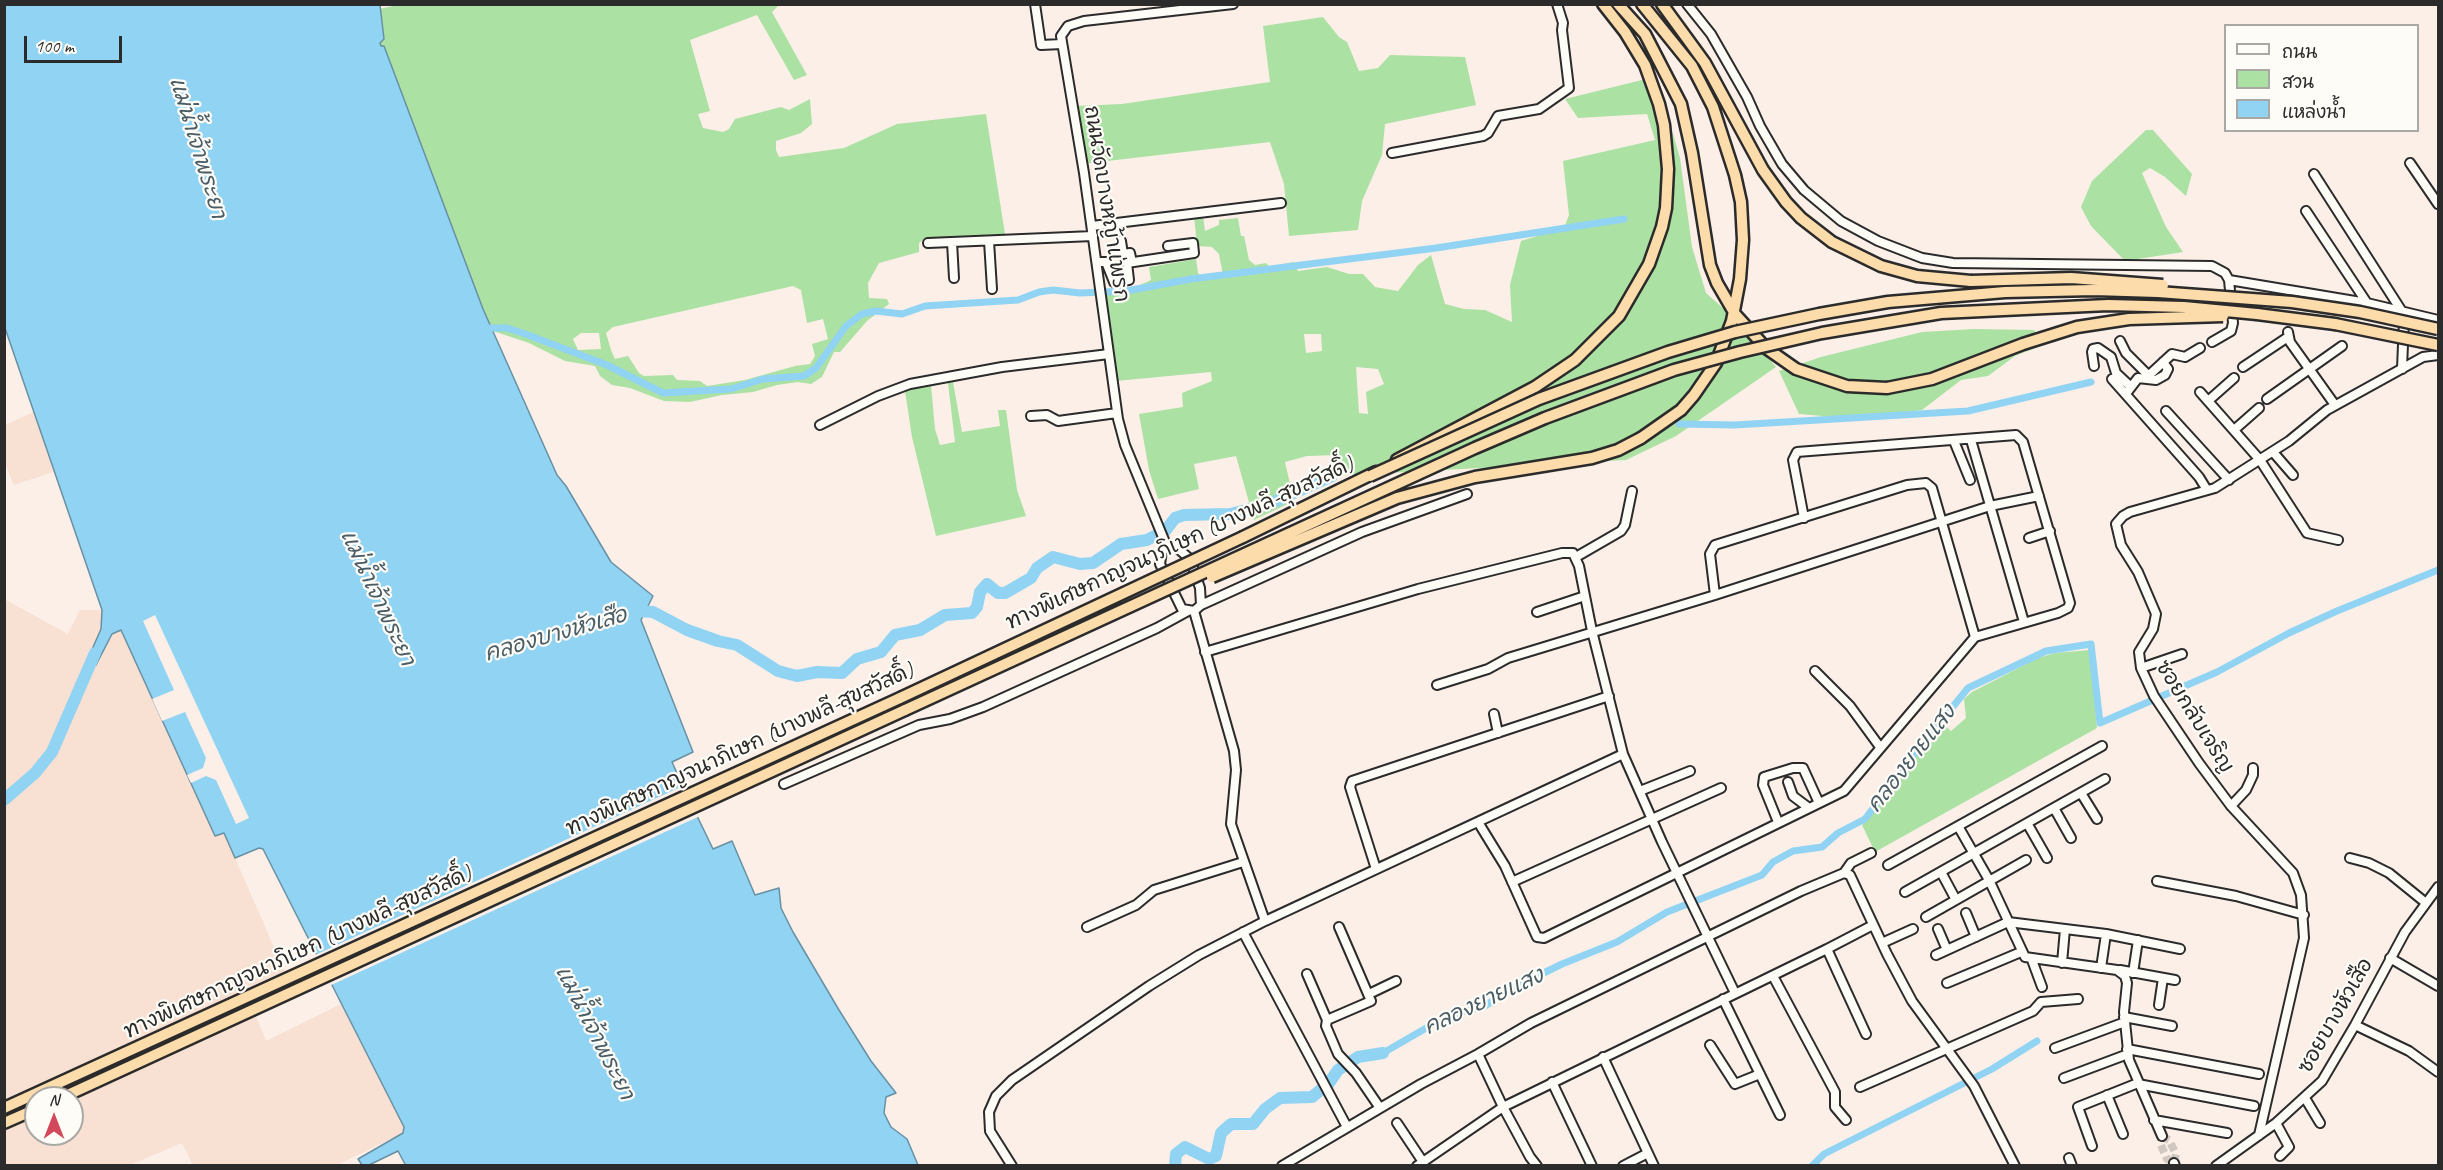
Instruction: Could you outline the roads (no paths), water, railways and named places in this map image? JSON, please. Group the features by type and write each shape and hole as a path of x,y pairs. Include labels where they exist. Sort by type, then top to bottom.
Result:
{"highway":[{"path":"1370,476 1428,442 1535,387 1558,372 1604,333 1641,280 1657,246 1666,208 1668,169 1664,125 1645,65 1625,32 1603,4"},
{"path":"1618,4 1645,34 1681,104 1692,153 1706,248 1717,283 1735,314 1754,336 1781,360 1796,369 1847,386 1887,388 1932,379 2023,344 2077,327 2129,319 2257,314"},
{"path":"1103,620 1217,575 1397,498 1475,477 1592,458 1618,450 1662,425 1681,410 1716,363 1732,321 1742,259 1741,202 1728,148 1713,107 1692,66 1642,4"},
{"path":"1662,4 1705,63 1749,148 1773,185 1801,218 1848,251 1898,272 1937,279 2094,279 2239,296"},
{"name":"ทางพิเศษกาญจนาภิเษก (บางพลี-สุขสวัสดิ์)","path":"4,1108 900,698 1370,476 1539,399 1668,352 1735,332 1818,314 1888,302 2005,292 2094,290 2239,296 2360,312 2439,329"},
{"name":"ทางพิเศษกาญจนาภิเษก (บางพลี-สุขสวัสดิ์)","path":"84,1087 1475,448 1545,418 1674,370 1740,352 1890,320 1988,309 2118,305 2184,308 2335,324 2439,345"},
{"path":"4,1123 24,1114"}],"street":[{"path":"1035,4 1041,45 1062,44 1061,36 1068,26 1084,21 1233,4"},
{"path":"1392,153 1483,136 1488,133 1498,116 1539,109 1566,91 1570,84 1562,35 1563,23 1557,4"},
{"path":"1687,4 1711,34 1782,164 1804,190 1835,216 1878,241 1922,258 1953,263 2209,266 2219,269 2229,280 2233,327 2212,342"},
{"name":"ถนนวัดบางหญ้าแพรก","path":"1062,44 1092,226 1117,413 1125,445 1167,547"},
{"path":"2410,163 2439,204"},
{"path":"2314,174 2403,311 2402,369"},
{"path":"1092,226 1281,202"},
{"path":"2306,211 2367,303"},
{"path":"928,243 1093,236"},
{"path":"989,241 992,289"},
{"path":"1120,241 1123,254 1130,253 1132,262"},
{"path":"952,242 954,278"},
{"path":"1097,262 1106,262 1114,282 1129,280 1127,263 1194,253 1193,243 1168,246"},
{"path":"2229,280 2367,303 2439,320"},
{"path":"2243,367 2288,334 2309,369 2335,405"},
{"path":"2120,341 2126,353 2147,377"},
{"path":"2267,399 2342,346"},
{"path":"2094,366 2092,352 2093,349 2098,348 2110,357 2116,373 2128,391 2199,477 2207,490"},
{"path":"2128,391 2138,378 2147,377 2172,354 2186,357 2200,348"},
{"path":"820,425 878,396 910,384 1002,367 1109,354"},
{"name":"ซอยกลับเจริญ","path":"2259,1135 2304,938 2301,895 2293,873 2231,806 2199,763 2157,699 2141,668 2139,652 2153,630 2156,614 2138,572 2121,545 2116,524 2122,516 2130,512 2207,490 2229,480 2273,452 2335,405 2423,357 2439,355"},
{"path":"2208,401 2234,378"},
{"path":"2112,379 2128,391"},
{"path":"2200,392 2260,460 2307,533 2337,540"},
{"path":"2234,430 2259,408"},
{"path":"2166,411 2229,480"},
{"path":"1031,416 1047,415 1058,420 1117,413"},
{"path":"1478,822 1505,866 1539,938 1844,791 1974,637 2058,613 2068,608 2070,603 2039,496 2020,437 2016,435 1797,452 1794,460 1804,518"},
{"path":"1971,440 2024,622"},
{"path":"1954,441 1970,480"},
{"path":"2273,452 2293,475"},
{"path":"1715,595 1710,554 1716,545 1907,485 1926,483 1932,488 1974,637"},
{"path":"1576,557 1621,531 1625,525 1632,492"},
{"path":"784,784 919,725 950,719 983,707 1362,532 1467,494"},
{"path":"1437,685 1477,673 1508,658 1715,595 1990,506 2039,496"},
{"path":"2029,537 2050,531"},
{"name":"ถนนวัดบางหญ้าแพรก","path":"1194,609 1182,609 1160,564 1162,551 1167,547 1180,548 1190,559 1200,588 1194,609 1234,751 1236,770 1231,824 1265,921"},
{"path":"1205,652 1418,589 1562,553 1573,553 1576,557 1623,754 1707,937 1736,993"},
{"path":"1537,612 1585,596"},
{"path":"2141,668 2182,654"},
{"path":"1815,671 1850,706 1880,747"},
{"path":"1376,869 1350,783 1609,696"},
{"path":"1494,714 1498,733"},
{"path":"1888,865 2102,746"},
{"path":"1012,1166 990,1131 989,1112 996,1096 1005,1086 1152,984 1265,921 1623,754"},
{"path":"1778,822 1763,785 1762,780 1767,775 1793,768 1803,768 1819,803"},
{"path":"2231,806 2246,790 2253,775 2253,768"},
{"path":"1640,791 1690,771"},
{"path":"1905,892 2105,779"},
{"path":"1788,782 1793,795 1809,808"},
{"path":"1512,882 1721,788"},
{"path":"2081,793 2097,819"},
{"path":"2054,808 2071,838"},
{"path":"2027,823 2047,858"},
{"path":"1958,826 1989,880 2025,957 2032,960 2117,970 2175,980"},
{"path":"1282,1166 1531,1023 1844,873 1851,863 1871,853"},
{"path":"2350,858 2389,873 2426,903"},
{"path":"1926,917 2026,860"},
{"path":"1088,927 1136,905 1154,890 1243,862"},
{"path":"1941,872 1956,900"},
{"path":"1844,873 1850,876 1912,1001 1974,1086 2014,1166"},
{"path":"2157,881 2236,896 2304,915"},
{"name":"ซอยบางหัวเสือ","path":"2216,1166 2276,1123 2305,1098 2328,1073 2404,932 2439,887"},
{"path":"1966,913 1976,937"},
{"path":"1936,955 2008,922 2106,934 2180,949"},
{"path":"1396,1123 1422,1164 1503,1107 1873,925"},
{"path":"1327,1020 1370,1004 1371,1000 1339,927"},
{"path":"1882,943 1913,929"},
{"path":"1938,929 1947,950"},
{"path":"2062,963 2065,929"},
{"path":"1243,932 1347,1127"},
{"path":"2101,968 2106,934"},
{"path":"2133,973 2138,940"},
{"path":"1827,949 1866,1034"},
{"path":"1947,983 2021,952"},
{"path":"2390,958 2439,986"},
{"path":"2032,960 2042,987"},
{"path":"2117,970 2124,974 2127,981 2125,1020 2127,1052 2162,1136"},
{"path":"1307,974 1327,1020 1327,1028 1338,1054 1351,1067 1380,1108"},
{"path":"1773,976 1835,1092 1835,1107 1845,1120"},
{"path":"2159,1005 2163,978"},
{"path":"1369,994 1396,981"},
{"path":"1723,999 1780,1114"},
{"path":"1860,1086 2033,1011 2041,1002 2078,999"},
{"path":"2055,1048 2125,1020 2172,1026"},
{"path":"2355,1025 2409,1052 2438,1070"},
{"path":"1710,1045 1736,1084 1760,1074"},
{"path":"2064,1077 2127,1052 2259,1074"},
{"path":"1478,1054 1503,1107 1537,1166"},
{"path":"1603,1057 1654,1166"},
{"path":"1552,1082 1592,1166"},
{"path":"2092,1146 2077,1109 2080,1105 2138,1083 2254,1106"},
{"path":"2107,1095 2123,1134"},
{"path":"2305,1098 2320,1123"},
{"path":"2154,1120 2227,1133"},
{"path":"2276,1123 2289,1147 2280,1156"},
{"path":"1623,1166 1648,1153"}],"water":[{"name":"แม่น้ำเจ้าพระยา","path":"4,5 380,5 384,39 380,43 381,46 384,46 483,309 557,475 566,486 611,562 653,596 641,620 693,752 672,762 686,793 713,849 732,841 755,895 779,888 781,908 793,932 871,1061 896,1093 886,1097 884,1113 891,1127 907,1139 918,1165 406,1166 398,1151 369,1165 362,1165 358,1159 403,1133 404,1127 263,849 259,848 235,858 224,833 215,836 121,630 112,634 96,665 83,670 101,629 102,610 5,328"}],"waterway":[{"path":"485,328 507,328 528,335 607,365 663,393 731,389 763,379 804,376 816,368 846,326 862,314 876,311 902,314 925,306 1018,300 1039,292 1053,290 1080,293 1126,291 1191,279 1436,248 1624,219"},
{"path":"1679,424 1735,425 1968,411 2091,382"},
{"name":"คลองบางหัวเสือ","path":"630,614 638,611 653,612 687,630 737,645 778,671 797,676 817,672 842,673 857,659 881,652 895,635 920,630 945,615 972,613 977,607 980,592 987,584 998,593 1005,593 1031,578 1037,568 1053,557 1080,564 1093,563 1121,544 1147,540 1166,530 1175,518 1184,515 1230,514 1267,505 1332,476"},
{"name":"คลองยายแสง","path":"1383,1053 1447,1016 1485,1006 1507,991 1562,964 1617,942 1667,912 1762,875 1773,862 1793,851 1822,847 1838,833 1865,819 1968,688 2046,651 2091,644 2100,723 2217,672 2289,633 2337,611 2438,570"},
{"path":"4,800 35,773 52,752 95,653"},
{"path":"1812,1166 1824,1154 1992,1069 2037,1041"},
{"name":"คลองยายแสง","path":"1175,1166 1176,1154 1185,1147 1209,1159 1216,1156 1221,1133 1231,1124 1253,1124 1265,1109 1280,1098 1312,1097 1329,1083 1338,1070 1358,1057 1383,1053"}],"tunnel":[{"path":"2162,1136 2169,1140 2176,1154 2174,1163 2167,1159 2160,1143 2162,1136"}]}
